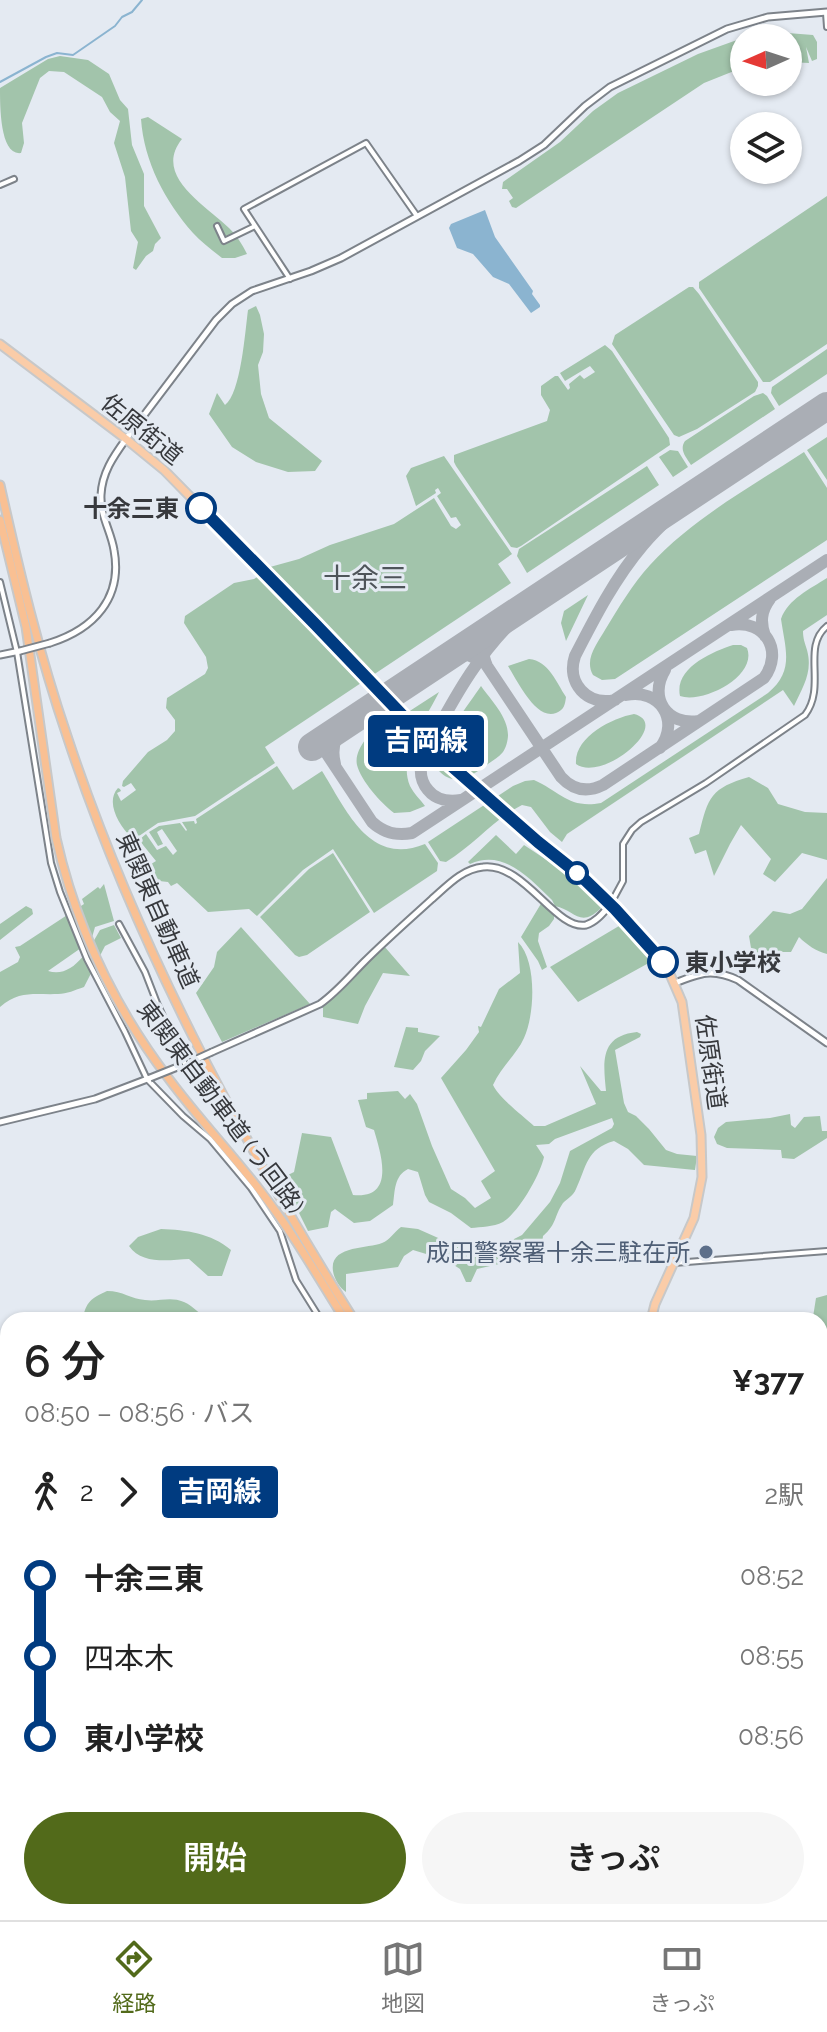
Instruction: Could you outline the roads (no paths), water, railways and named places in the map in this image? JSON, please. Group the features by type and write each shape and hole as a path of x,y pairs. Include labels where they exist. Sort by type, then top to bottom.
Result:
{"highway":[{"name":"佐原街道","path":"0,344 171,477 316,625"},
{"name":"東関東自動車道","path":"0,485 27,601 56,702 84,785 137,918 253,1150 349,1312"},
{"name":"東関東自動車道 (う回路)","path":"0,520 26,627 54,827 64,872 85,933 120,1006 143,1043 296,1239 340,1312"},
{"name":"佐原街道","path":"514,821 582,877 662,961 675,983 685,1017 702,1163 697,1209 653,1312"}],"street":[{"path":"0,655 71,636 87,626 100,612 115,576 115,552 102,511 102,489 109,464 222,313 252,291 333,262 532,153 597,97 628,78 740,24 768,17 827,12 827,27"},
{"path":"290,279 244,209 366,143 417,216"},
{"path":"0,185 14,179"},
{"path":"217,226 224,241 255,226"},
{"path":"1,580 19,651 51,863 87,959 149,1079 183,1116 210,1139 251,1188 280,1231 296,1280 316,1312"},
{"path":"822,685 818,639 827,626"},
{"path":"0,1122 95,1099 185,1064 303,1012 327,999 397,930 469,870 487,866 508,871 564,918 576,924 591,923 610,905 622,885 623,844 632,830 805,715 818,701"},
{"path":"119,924 145,972 185,1064"},
{"path":"675,983 703,972 729,975 827,1043"},
{"path":"674,1263 827,1251"}],"water":[{"path":"485,210 495,237 540,305 531,313 509,284 493,277 473,254 457,248 449,228 451,224"}],"waterway":[{"path":"0,82 46,57 57,53 73,55 115,26 142,0"}],"tunnel":[{"path":"316,625 447,762 514,821"}],"place":[{"name":"十余三東","path":"201,508"},
{"name":"東小学校","path":"663,962"},
{"name":"成田警察署十余三駐在所","path":"706,1252"}],"district":[{"name":"十余三","path":"365,578"}]}
